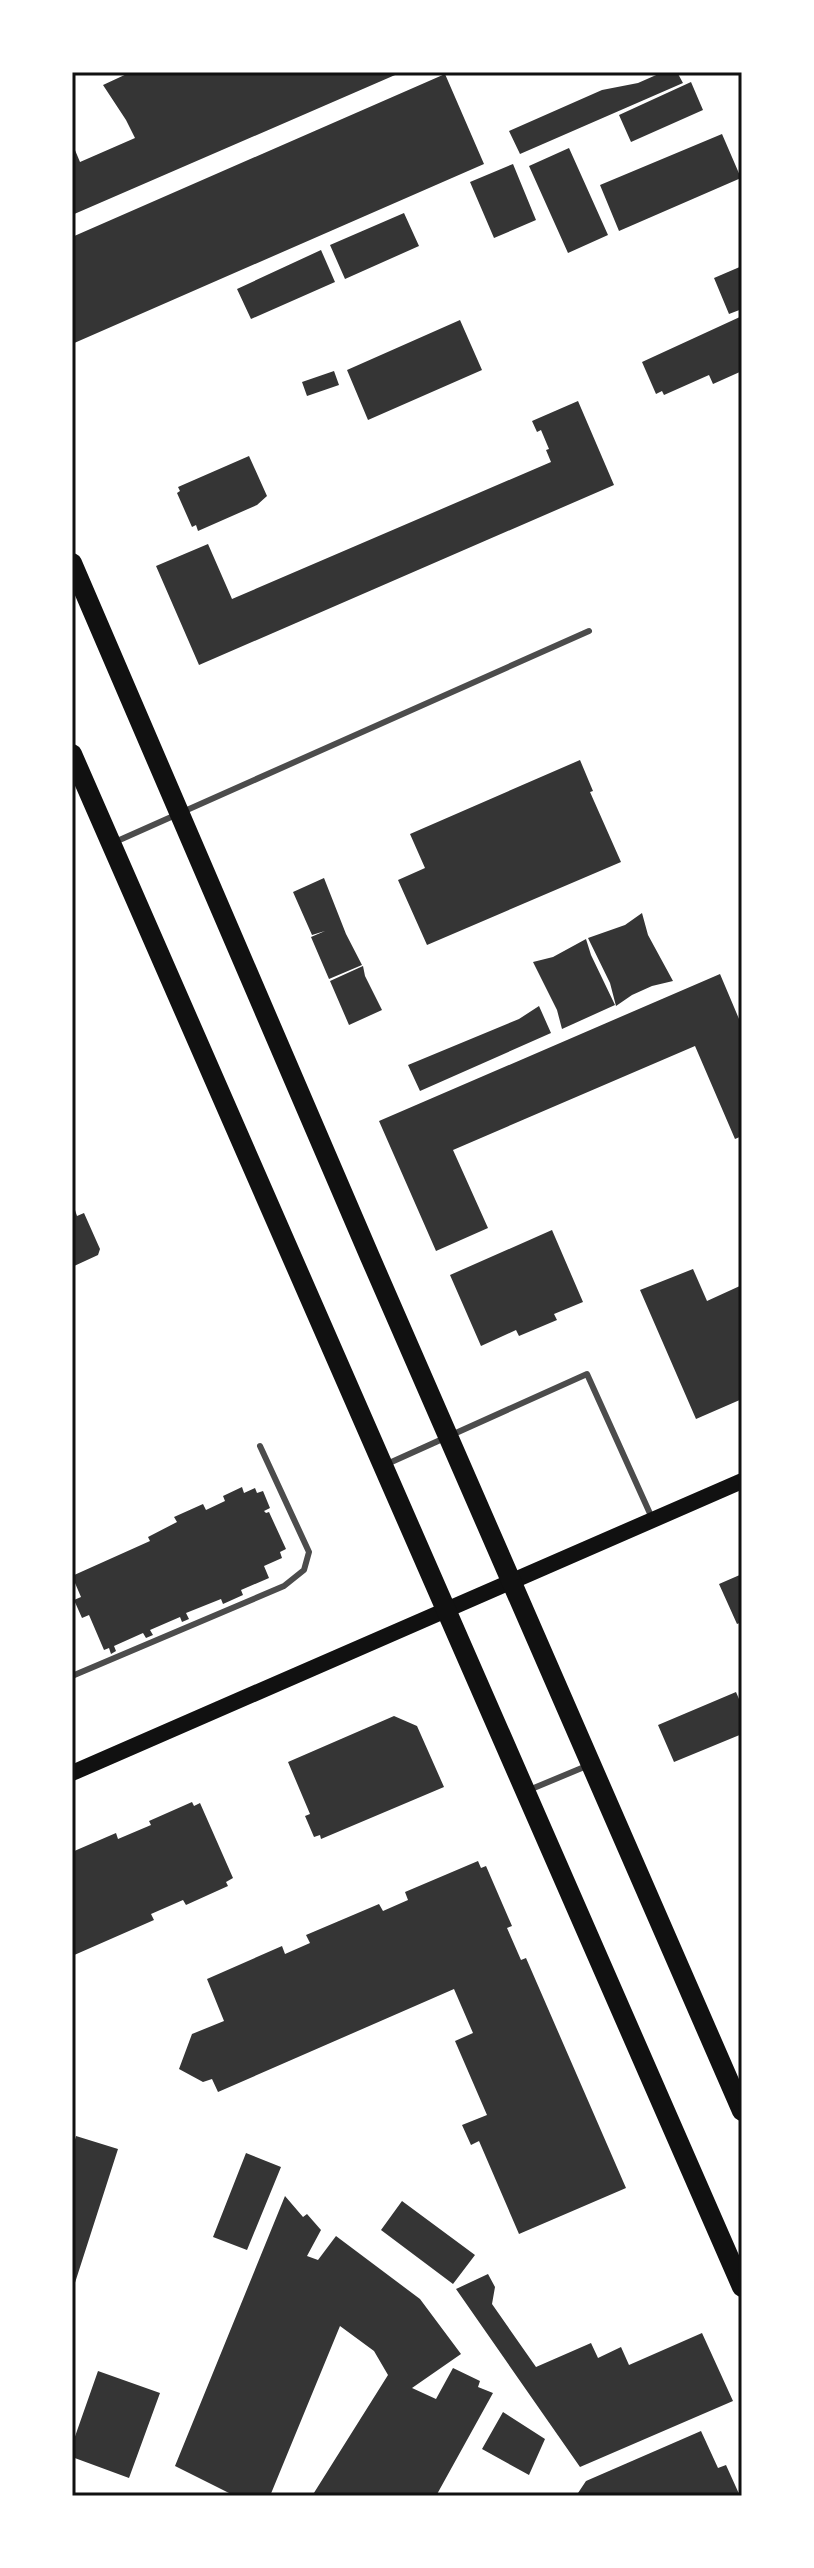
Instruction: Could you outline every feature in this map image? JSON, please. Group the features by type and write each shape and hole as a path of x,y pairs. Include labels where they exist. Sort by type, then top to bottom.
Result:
{"main road":[{"path":"72,563 178,814 742,2111"},
{"path":"72,754 742,2287"},
{"path":"72,1773 742,1481"}],"lane":[{"path":"111,843 589,631"},
{"path":"384,1465 587,1374 653,1521"},
{"path":"72,1676 284,1586 304,1570 309,1552 260,1446"},
{"path":"526,1791 591,1764"}],"building":[{"path":"131,72 402,72 72,215 72,143 80,162 135,138 103,85"},
{"path":"663,72 677,72 683,83 520,154 509,131 602,90 638,83"},
{"path":"445,74 484,164 72,344 72,237"},
{"path":"691,82 703,110 631,142 619,115"},
{"path":"722,134 741,178 619,231 600,185"},
{"path":"569,148 608,235 568,253 529,166"},
{"path":"513,164 536,220 494,238 470,182"},
{"path":"404,213 419,246 345,279 330,245"},
{"path":"321,250 335,282 251,319 237,289"},
{"path":"742,266 742,309 729,314 714,278"},
{"path":"742,316 742,371 713,384 709,375 664,395 662,391 656,394 642,362"},
{"path":"460,320 482,370 368,420 347,370"},
{"path":"334,371 339,385 307,396 302,382"},
{"path":"578,401 614,485 199,665 156,566 208,544 232,599 551,462 541,430 537,432 532,421"},
{"path":"249,456 267,496 257,505 198,531 196,525 192,527 177,493 180,491 178,487"},
{"path":"580,760 593,791 590,792 621,862 427,945 398,880 425,868 410,834"},
{"path":"324,878 362,965 329,979 311,937 325,931 312,935 293,892"},
{"path":"642,913 648,935 673,981 652,986 616,1006 610,983 588,938 625,925"},
{"path":"586,939 615,1005 562,1029 557,1010 533,962 553,957"},
{"path":"363,966 382,1010 349,1025 330,981"},
{"path":"720,974 742,1026 742,1136 735,1139 695,1046 453,1150 488,1228 436,1251 379,1121"},
{"path":"539,1006 551,1033 420,1091 408,1065 519,1019"},
{"path":"75,1210 77,1216 84,1213 100,1249 98,1255 72,1267 72,1211"},
{"path":"552,1230 583,1302 554,1314 557,1320 519,1336 516,1330 481,1346 450,1275"},
{"path":"693,1269 707,1301 742,1285 742,1399 696,1419 640,1290"},
{"path":"242,1487 244,1493 255,1488 257,1493 263,1491 270,1508 264,1511 269,1512 286,1549 280,1552 282,1558 264,1566 269,1578 241,1590 243,1595 223,1604 221,1599 186,1613 189,1619 182,1622 180,1617 150,1630 153,1635 146,1638 143,1633 114,1646 116,1651 111,1654 109,1648 104,1650 89,1615 82,1618 74,1600 81,1597 72,1576 150,1541 148,1537 177,1522 174,1517 203,1504 206,1510 225,1501 223,1496"},
{"path":"742,1574 742,1622 737,1624 719,1584"},
{"path":"736,1692 742,1706 742,1734 674,1762 658,1725"},
{"path":"394,1716 417,1726 444,1787 321,1839 320,1835 314,1837 305,1816 310,1814 288,1762"},
{"path":"192,1802 194,1806 200,1803 233,1878 226,1882 228,1886 186,1905 183,1900 151,1914 154,1920 72,1956 72,1852 116,1833 118,1839"},
{"path":"478,1861 481,1868 486,1866 512,1926 507,1928 521,1960 526,1958 626,2188 519,2234 479,2141 471,2145 462,2125 487,2115 455,2041 473,2033 454,1989 218,2092 212,2079 203,2082 179,2069 192,2034 224,2021 207,1979 282,1946 285,1954 310,1943 306,1935 379,1904 383,1911 408,1900 405,1892"},
{"path":"76,2136 118,2149 73,2289 72,2150"},
{"path":"246,2153 281,2167 247,2250 213,2237"},
{"path":"285,2196 303,2217 307,2214 321,2230 307,2256 318,2260 336,2236 420,2299 461,2354 412,2388 436,2399 453,2368 480,2381 478,2387 493,2393 436,2496 312,2496 388,2375 374,2351 340,2326 270,2496 235,2496 175,2466"},
{"path":"402,2201 475,2255 453,2284 381,2230"},
{"path":"488,2274 495,2287 492,2304 536,2367 591,2343 598,2358 621,2347 629,2365 702,2333 733,2401 580,2467 456,2289"},
{"path":"98,2371 160,2393 129,2478 72,2457 72,2445"},
{"path":"503,2412 545,2439 529,2475 482,2449"},
{"path":"701,2431 718,2468 726,2465 740,2496 576,2496 586,2481"}]}
